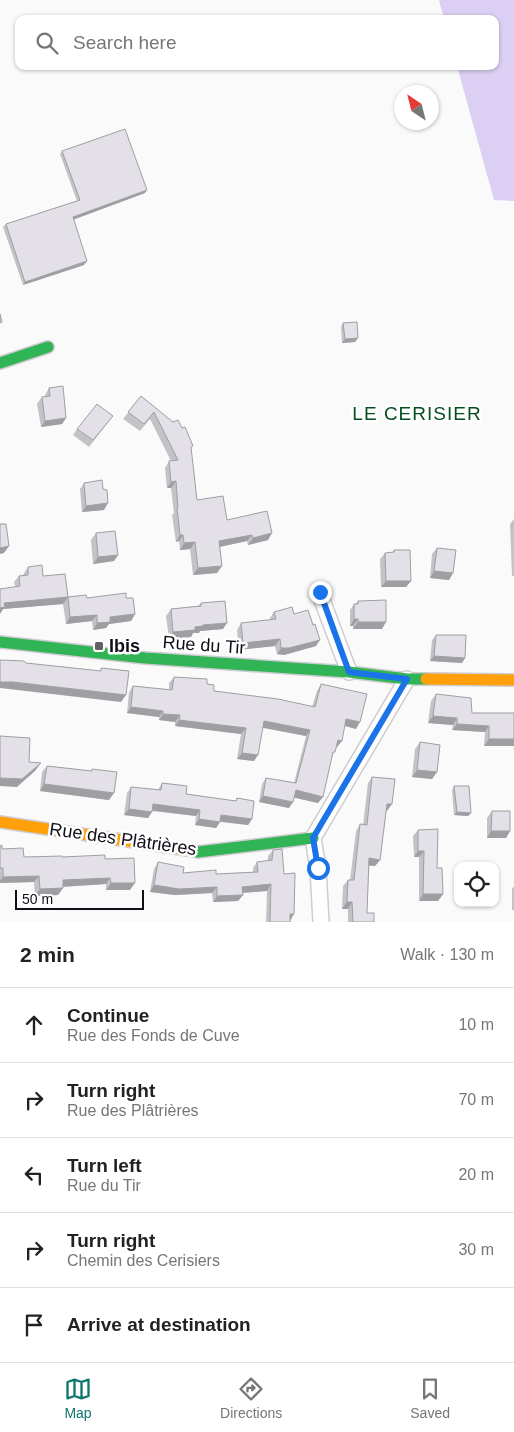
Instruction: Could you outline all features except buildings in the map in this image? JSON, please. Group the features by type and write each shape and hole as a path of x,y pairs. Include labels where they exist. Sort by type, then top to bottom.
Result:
{"street":[{"path":"0,363 48,347"},
{"path":"320,592 349,672"},
{"name":"Rue du Tir","path":"0,642 145,658 349,672 407,679"},
{"path":"321,922 318,868 313,838 407,679 514,680"},
{"name":"Rue des Plâtrières","path":"0,822 198,852 313,838"}],"shaded area":[{"path":"439,0 514,0 514,201 494,200 458,70 499,70 499,15 443,15"}],"traffic: fast":[{"path":"0,363 48,347"},
{"path":"0,642 145,658 426,679"},
{"path":"188,850 198,852 313,838"}],"traffic: slow":[{"path":"426,679 514,680"},
{"path":"0,822 188,850"}],"place":[{"name":"Ibis","path":"99,646"}],"district":[{"name":"LE CERISIER","path":"417,413"}],"route":[{"path":"318,868 313,838 407,679 349,672 320,592"}]}
